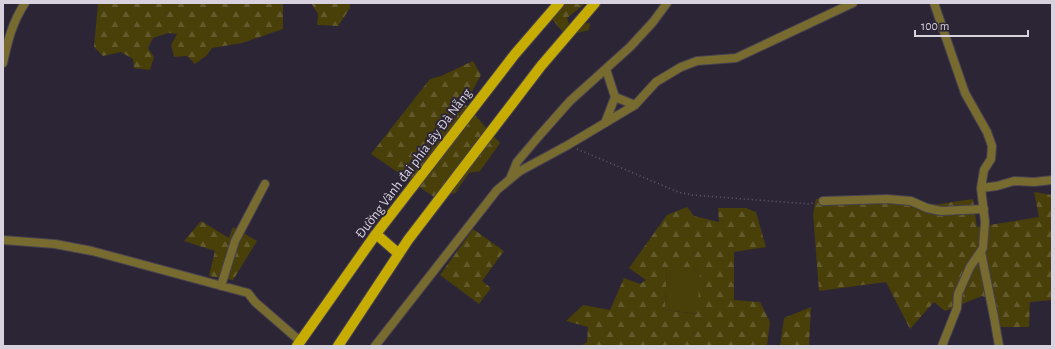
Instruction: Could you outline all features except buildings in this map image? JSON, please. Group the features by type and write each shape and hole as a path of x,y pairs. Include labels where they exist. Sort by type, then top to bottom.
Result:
{"main road":[{"name":"Đường Vành đai phía tây Đà Nẵng","path":"298,343 376,234 515,54 559,3"},
{"path":"338,346 399,254 541,66 596,3"},
{"path":"376,234 399,254"}],"street":[{"path":"3,63 8,36 25,3"},
{"path":"510,179 516,162 570,101 606,69 654,22 667,3"},
{"path":"375,346 498,190 520,171 636,105 656,82 681,67 697,61 736,58 839,6 853,3"},
{"path":"934,3 965,93 987,132 992,146 991,159 984,170 981,188 985,222 983,248 970,267 958,294 957,308 942,346"},
{"path":"605,123 616,97 606,69"},
{"path":"616,97 636,105"},
{"path":"981,188 997,186 1014,181 1034,182 1052,180"},
{"path":"221,286 235,241 265,184"},
{"path":"823,201 887,199 911,201 927,208 941,211 984,209"},
{"path":"3,240 55,244 92,251 248,293 255,302 298,343"},
{"path":"981,252 999,346"}],"path":[{"path":"568,145 667,188 692,195 809,204 823,201"}],"green space":[{"path":"98,3 283,3 283,29 242,43 212,48 207,55 195,64 187,56 174,57 171,45 177,34 168,33 153,38 148,48 154,57 150,70 134,68 133,59 121,52 103,56 94,47"},
{"path":"311,3 350,3 350,8 338,26 317,25 318,14"},
{"path":"556,3 586,3 567,18 569,24 590,23 589,30 566,36 548,14"},
{"path":"473,61 481,75 465,104 500,143 480,171 469,173 455,193 434,197 371,154 430,79 441,76"},
{"path":"1034,192 1052,195 1052,300 1030,302 1029,327 992,327 987,298 982,296 945,311 934,302 910,329 886,282 819,291 813,214 816,199 902,197 933,205 973,199 977,227 1039,217"},
{"path":"687,207 694,216 719,222 718,208 746,208 756,212 766,247 734,252 734,300 760,302 770,322 767,346 581,346 587,342 588,327 566,321 583,305 610,310 624,278 640,284 646,280 629,268 667,215","holes":["667,267 700,270 697,314 665,310"]},
{"path":"201,221 229,238 233,227 257,241 233,280 209,276 215,251 184,241"},
{"path":"473,229 504,251 482,281 491,288 479,304 440,275"},
{"path":"667,266 700,270 698,314 665,310"},
{"path":"811,307 809,346 780,346 784,318"}]}
